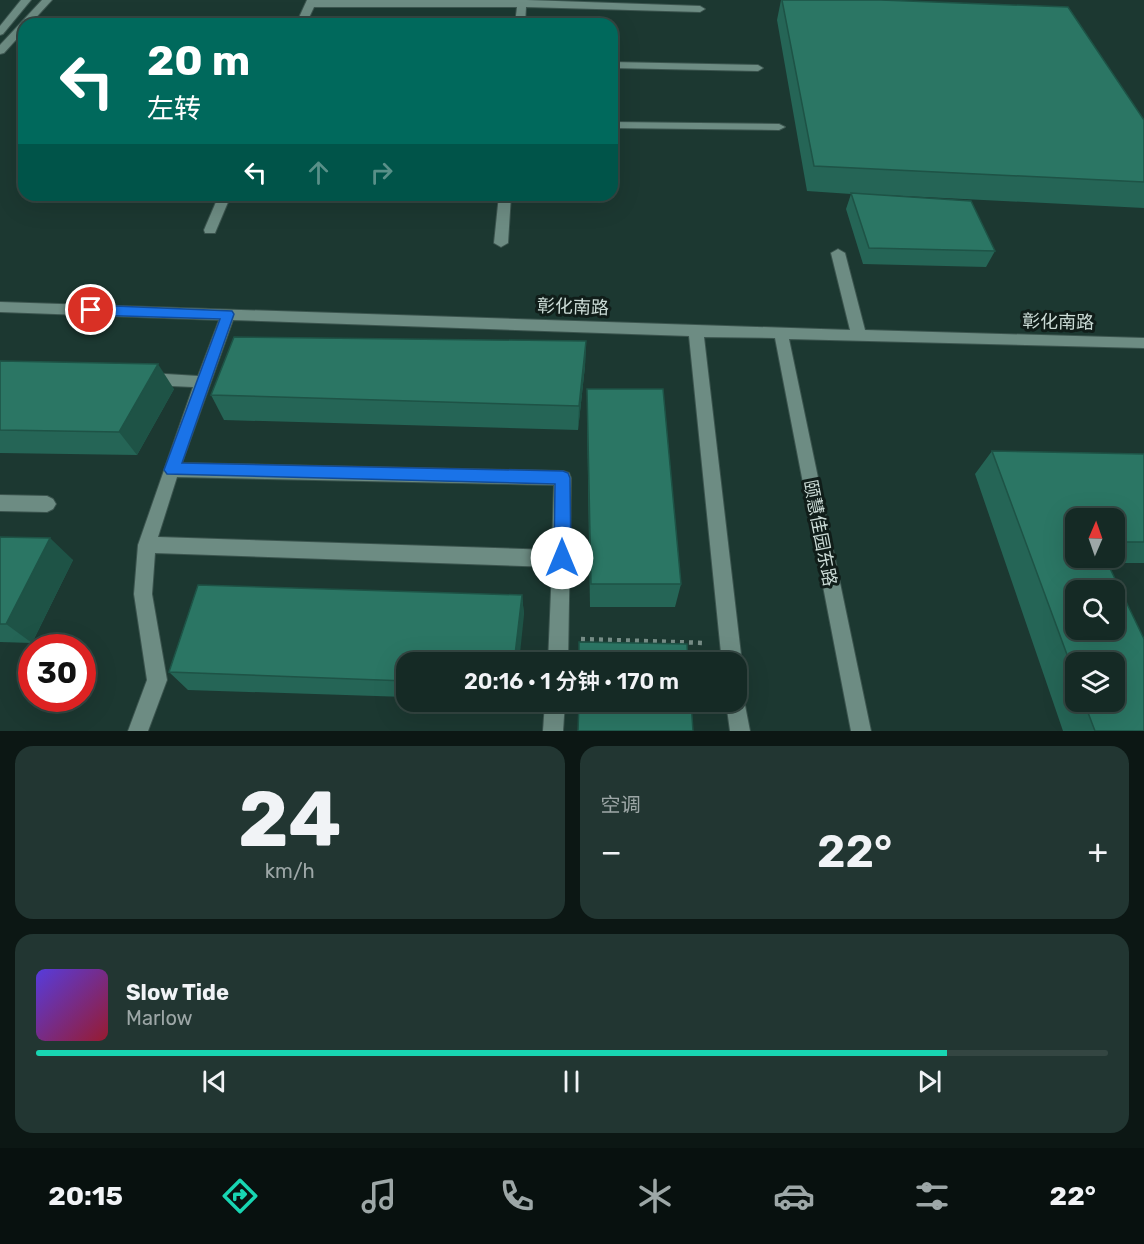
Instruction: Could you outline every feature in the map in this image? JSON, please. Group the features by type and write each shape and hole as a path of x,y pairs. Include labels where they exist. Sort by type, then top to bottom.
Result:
{"street":[{"path":"0,32 26,0"},
{"path":"31,18 47,0"},
{"path":"304,18 311,2 522,2 700,9"},
{"path":"521,18 522,2"},
{"path":"0,51 18,32"},
{"path":"618,65 758,68"},
{"path":"618,125 779,127"},
{"path":"210,230 222,201"},
{"path":"501,243 504,201"},
{"path":"838,253 860,336"},
{"name":"彰化南路","path":"0,307 696,332 1144,343"},
{"path":"138,731 157,680 143,594 147,545 228,314"},
{"path":"696,332 731,652"},
{"name":"颐慧佳园东路","path":"781,334 861,731"},
{"path":"132,379 204,382"},
{"path":"172,470 563,478 559,652"},
{"path":"0,503 47,504"},
{"path":"147,545 562,558"},
{"path":"553,731 554,712"},
{"path":"737,712 740,731"}],"path":[{"path":"560,638 730,644"}],"building":[{"path":"782,0 881,0 1068,7 1144,120 1144,182 814,166"},
{"path":"851,193 971,201 995,251 869,248"},
{"path":"234,337 586,341 579,406 211,395"},
{"path":"0,361 158,364 119,432 0,430"},
{"path":"587,389 663,389 681,584 591,584"},
{"path":"992,451 1144,454 1144,542 1125,542 1125,508 1065,508 1065,568 1110,568 1116,580 1065,580 1065,640 1125,640 1125,600 1144,639 1144,731 1095,731 1088,712 1125,712 1125,652 1066,652"},
{"path":"0,537 50,538 6,624 0,624"},
{"path":"198,585 522,595 515,652 396,652 396,681 169,672"},
{"path":"579,642 687,644 687,652 579,652"},
{"path":"579,712 692,712 693,731 578,731"}],"route":[{"path":"91,310 228,314 172,470 563,478 562,558"}]}
